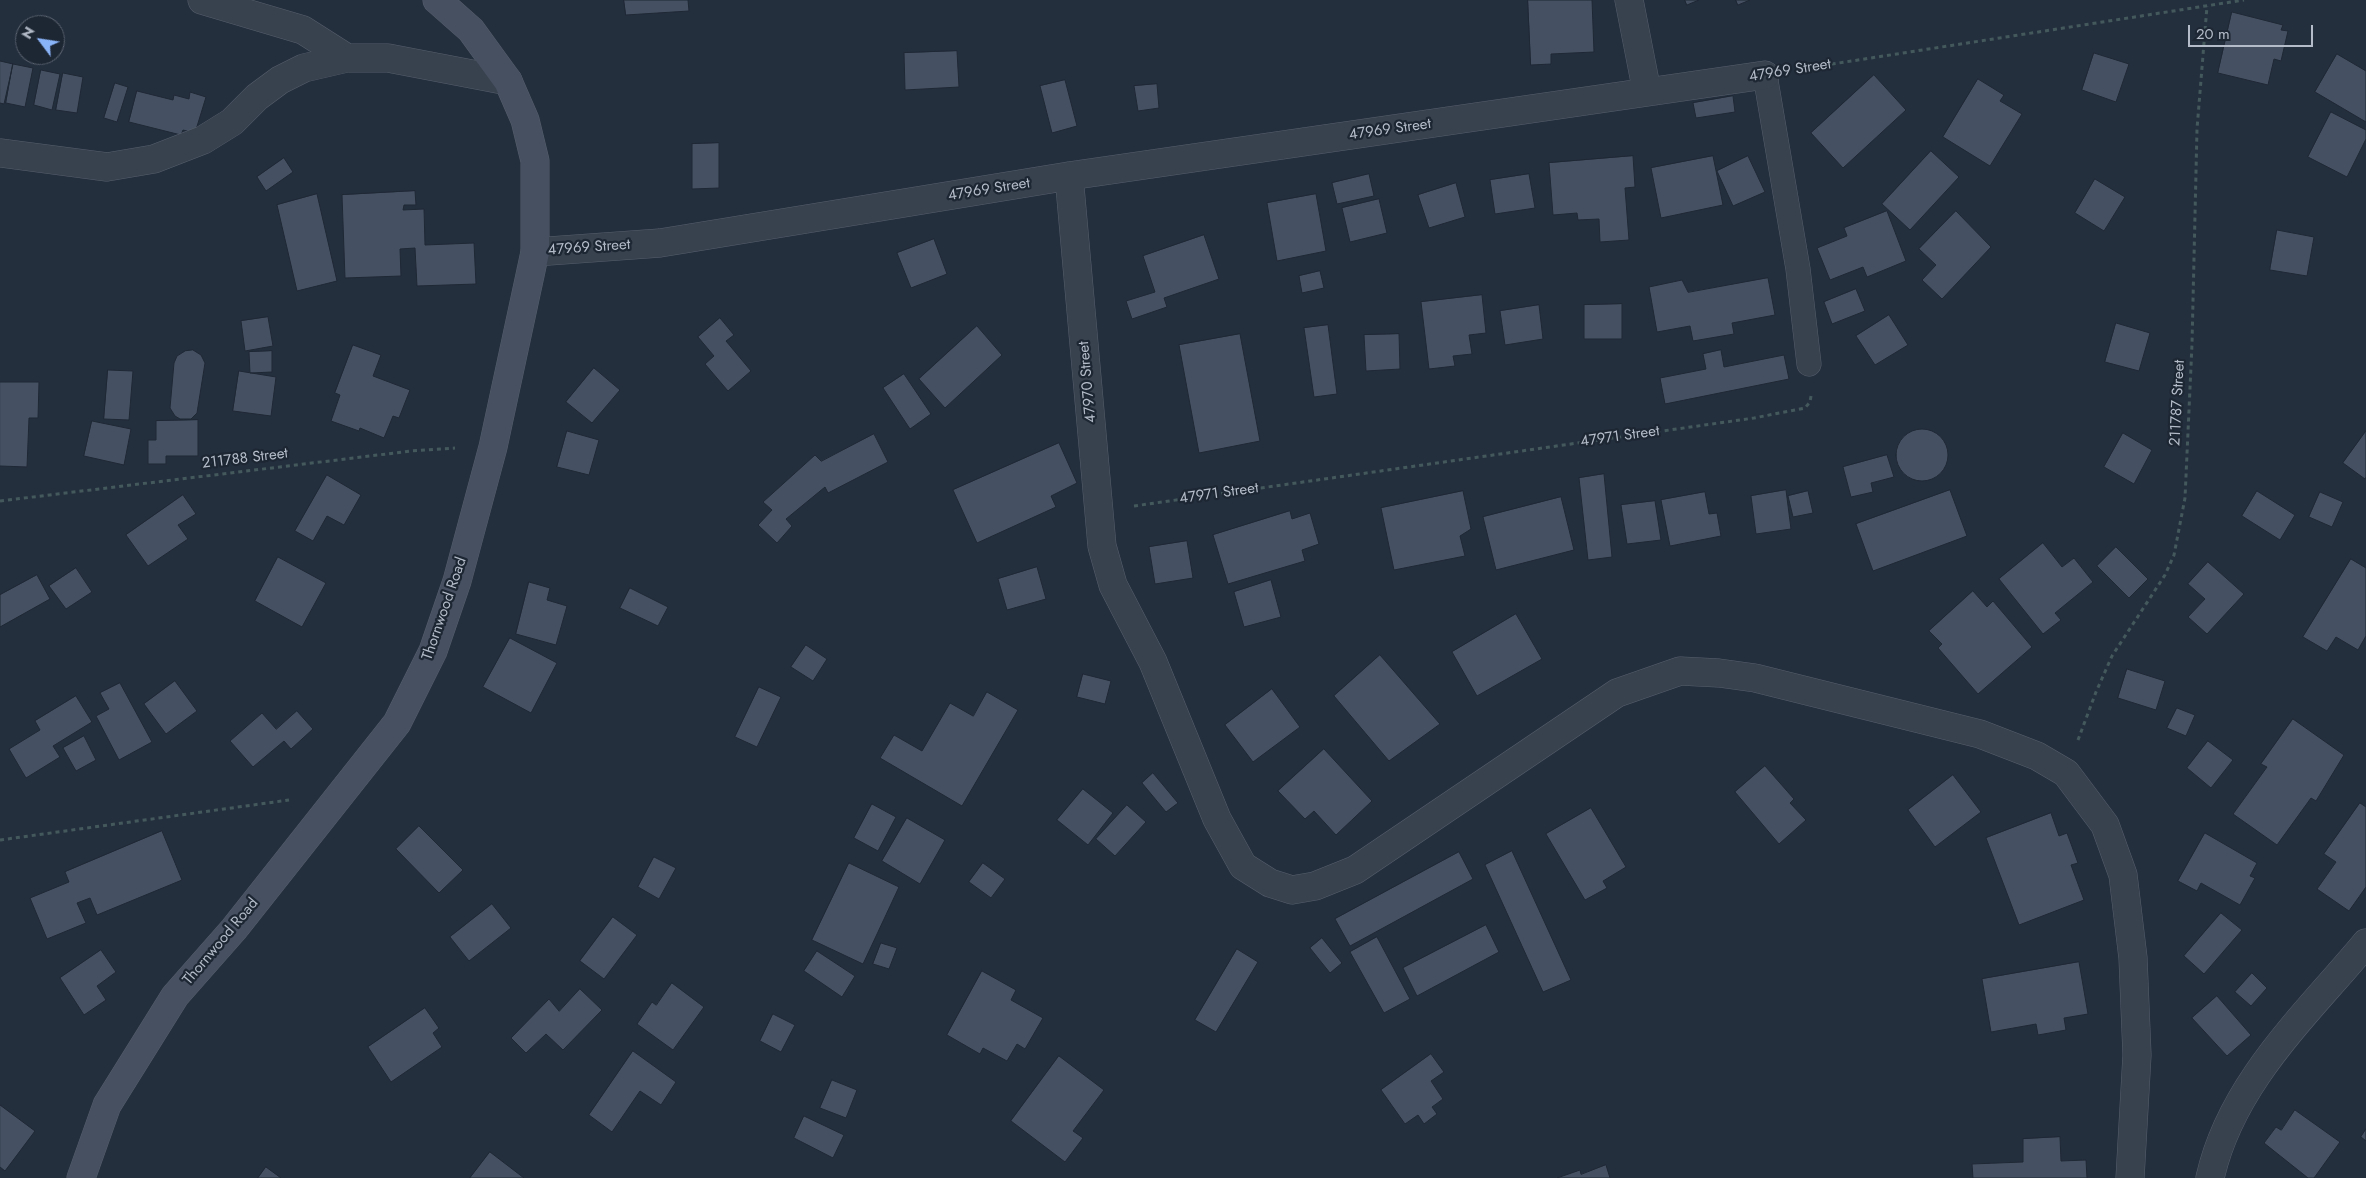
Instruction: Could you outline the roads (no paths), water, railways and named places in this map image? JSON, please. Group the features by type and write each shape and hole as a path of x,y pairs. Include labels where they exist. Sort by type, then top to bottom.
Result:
{"street":[{"path":"202,0 303,30 347,58"},
{"name":"Thornwood Road","path":"81,1178 107,1105 175,996 234,929 397,723 433,650 457,581 493,446 535,252 535,161 525,120 508,81 471,30 437,0"},
{"path":"1630,0 1647,92"},
{"path":"0,153 107,167 154,159 203,140 232,122 257,98 280,80 304,68 347,58 388,58 508,81"},
{"name":"47969 Street","path":"535,252 660,243 1070,176 1765,74"},
{"name":"47970 Street","path":"1070,176 1102,546 1113,586 1153,662 1217,819 1244,866 1270,884 1292,890 1316,886 1355,870 1617,693 1680,671 1719,672 1755,678 1980,734 2037,756 2066,773 2105,825 2123,875 2134,958 2138,1055 2130,1178"},
{"path":"2210,1178 2214,1159 2235,1110 2263,1064 2366,943"}],"lane":[{"path":"1765,74 1798,270 1809,364"}]}
